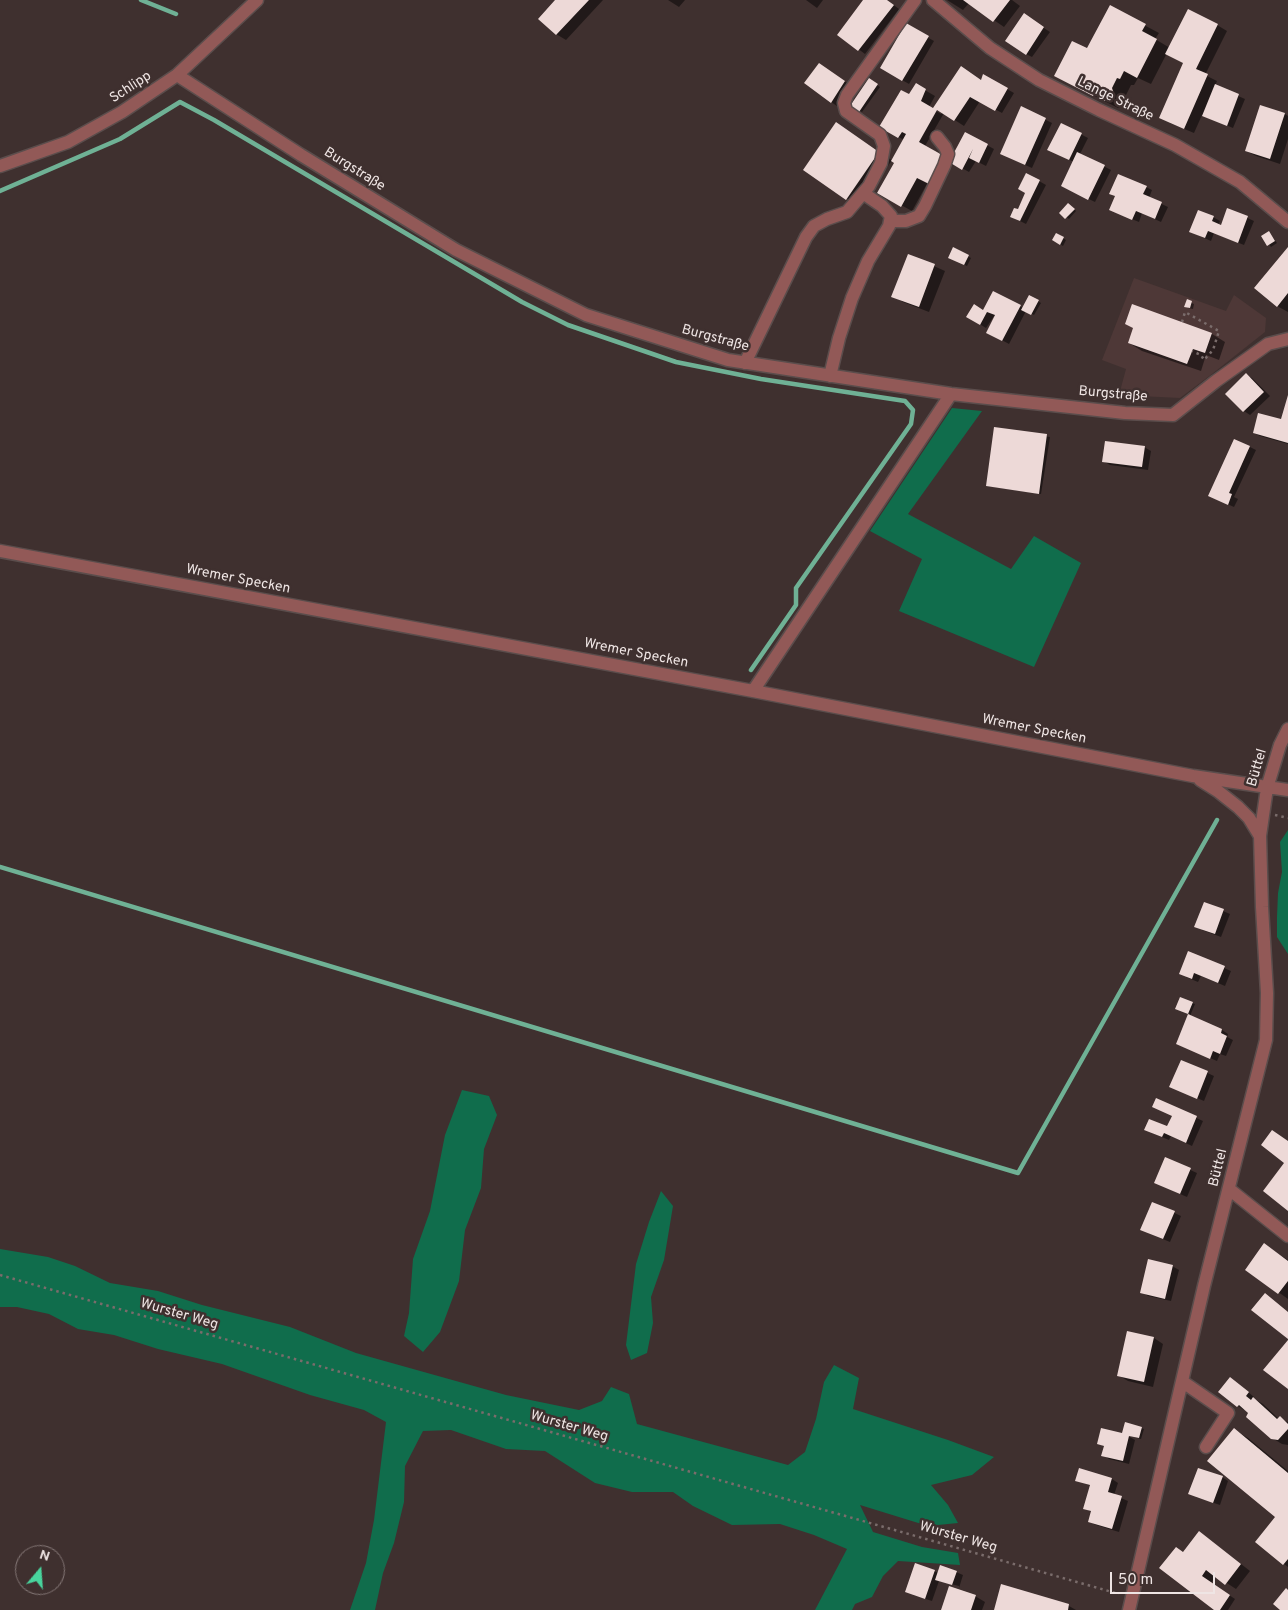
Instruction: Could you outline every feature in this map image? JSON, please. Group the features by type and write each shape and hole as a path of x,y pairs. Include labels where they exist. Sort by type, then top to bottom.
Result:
{"street":[{"name":"Schlipp","path":"0,166 68,142 122,112 177,75 257,0"},
{"path":"745,363 806,236 814,226 847,212 863,193 881,163 884,146 880,135 846,111 844,103 847,95 915,0"},
{"name":"Lange Straße","path":"933,0 990,48 1039,80 1175,145 1240,182 1288,222"},
{"name":"Burgstraße","path":"177,75 301,155 456,250 586,314 728,360 951,394 1125,413 1173,415 1268,344 1288,339"},
{"path":"890,221 906,221 919,216 925,206 948,154 945,147 936,137"},
{"path":"830,376 839,338 852,298 868,261 889,226 891,216 882,206 863,193"},
{"path":"754,691 951,394"},
{"name":"Wremer Specken","path":"0,551 754,691 1194,776 1288,790"},
{"name":"Büttel","path":"1130,1604 1204,1286 1266,1040 1267,993 1260,836 1267,788 1280,745 1288,728"},
{"path":"1194,776 1238,807 1249,818 1260,836"},
{"path":"1229,1189 1288,1236"},
{"path":"1182,1382 1228,1413 1206,1447"}],"path":[{"path":"1182,322 1185,312 1219,331 1214,350 1204,360 1201,355 1192,351"},
{"name":"Wurster Weg","path":"0,1275 1130,1604"}],"shaded area":[{"path":"1134,278 1226,311 1234,295 1266,318 1265,332 1180,398 1119,395 1126,369 1102,360"}],"green space":[{"path":"952,408 982,411 908,514 1011,569 1034,536 1081,563 1034,667 899,611 922,559 870,531"},
{"path":"1288,830 1288,954 1277,937 1277,917 1278,893 1282,872 1280,842"},
{"path":"462,1090 489,1096 497,1115 484,1149 481,1188 465,1230 459,1281 440,1332 423,1352 404,1336 409,1313 413,1259 430,1211 445,1135"},
{"path":"661,1191 673,1206 664,1260 651,1297 653,1323 647,1353 631,1360 626,1345 636,1264"},
{"path":"0,1249 48,1257 75,1266 110,1283 158,1291 202,1305 290,1327 356,1353 506,1395 579,1410 602,1401 611,1387 629,1394 637,1424 788,1465 805,1452 816,1419 824,1382 834,1365 859,1378 853,1409 994,1457 972,1475 931,1485 948,1505 958,1523 928,1526 860,1505 873,1532 922,1547 958,1553 960,1565 898,1561 883,1576 872,1597 855,1604 852,1610 815,1610 847,1549 814,1535 780,1524 732,1525 693,1506 673,1492 632,1492 595,1483 545,1451 506,1449 451,1430 423,1431 405,1466 404,1502 394,1543 383,1573 375,1610 350,1610 366,1563 374,1520 386,1422 364,1410 310,1395 222,1364 158,1349 114,1335 78,1329 49,1314 17,1307 0,1307"}],"building":[{"path":"555,0 589,0 556,35 538,19"},
{"path":"863,0 887,0 894,5 858,51 837,35"},
{"path":"963,0 1010,0 993,22"},
{"path":"1110,5 1146,24 1142,31 1157,39 1137,78 1124,71 1120,79 1117,78 1112,88 1115,97 1104,101 1101,91 1097,89 1093,96 1054,76 1072,41 1087,48"},
{"path":"1188,9 1218,24 1196,69 1208,74 1184,129 1159,118 1183,63 1165,54"},
{"path":"1024,13 1044,27 1026,55 1005,41"},
{"path":"906,23 929,36 902,81 880,68"},
{"path":"819,63 845,81 831,103 804,83"},
{"path":"961,66 981,80 983,74 1008,88 995,111 970,97 954,121 937,110 919,142 944,156 929,184 917,178 901,207 877,193 894,163 891,161 906,134 902,132 898,138 879,127 901,90 909,94 916,83 926,89 921,101 933,108"},
{"path":"869,78 878,84 859,112 850,106"},
{"path":"1215,84 1239,94 1227,126 1202,116"},
{"path":"1260,105 1285,113 1270,159 1245,151"},
{"path":"1021,106 1046,118 1025,165 1000,154"},
{"path":"836,122 879,152 846,200 803,170"},
{"path":"1061,123 1082,133 1069,160 1047,150"},
{"path":"965,132 988,144 979,163 969,158 973,149 962,170 949,162"},
{"path":"1077,152 1105,165 1088,200 1061,186"},
{"path":"1026,173 1040,180 1020,221 1010,217 1014,208 1018,209 1025,193 1018,189"},
{"path":"1118,174 1147,186 1143,194 1162,202 1155,219 1136,211 1132,220 1109,210 1115,196 1109,194"},
{"path":"1068,203 1075,209 1065,219 1059,213"},
{"path":"1227,208 1248,216 1238,243 1208,231 1205,238 1189,232 1198,210 1214,216 1212,221 1221,225"},
{"path":"1269,231 1275,241 1267,246 1261,236"},
{"path":"1056,233 1064,237 1060,245 1052,240"},
{"path":"953,247 969,255 964,265 948,258"},
{"path":"1288,247 1288,293 1277,307 1254,288"},
{"path":"908,254 935,264 919,307 891,297"},
{"path":"993,291 1021,305 1002,341 986,333 995,315 987,312 980,325 966,317 974,304 983,310"},
{"path":"1029,295 1039,300 1031,315 1021,310"},
{"path":"1187,299 1192,301 1190,308 1184,307"},
{"path":"1132,304 1212,333 1205,353 1193,349 1187,364 1128,343 1133,328 1125,324"},
{"path":"1246,373 1264,392 1243,412 1225,394"},
{"path":"1288,395 1288,443 1253,433 1258,413 1281,419"},
{"path":"994,427 1047,434 1039,494 986,486"},
{"path":"1234,439 1250,446 1229,493 1232,494 1228,505 1208,496"},
{"path":"1105,441 1145,446 1142,467 1102,462"},
{"path":"1204,902 1224,909 1215,934 1194,927"},
{"path":"1188,951 1225,966 1218,983 1194,973 1192,979 1179,974"},
{"path":"1180,997 1193,1002 1188,1014 1175,1009"},
{"path":"1188,1014 1222,1029 1221,1033 1227,1036 1220,1054 1213,1051 1210,1059 1176,1044"},
{"path":"1181,1060 1208,1071 1197,1099 1169,1087"},
{"path":"1156,1098 1197,1116 1186,1143 1164,1133 1162,1137 1144,1130 1149,1119 1167,1126 1172,1116 1152,1107"},
{"path":"1272,1130 1288,1141 1288,1211 1263,1191 1284,1163 1261,1145"},
{"path":"1165,1157 1191,1168 1180,1194 1154,1183"},
{"path":"1152,1202 1175,1211 1163,1239 1140,1230"},
{"path":"1264,1243 1288,1261 1288,1281 1278,1294 1245,1270"},
{"path":"1148,1259 1173,1265 1165,1299 1140,1293"},
{"path":"1265,1293 1288,1312 1288,1339 1251,1310"},
{"path":"1127,1331 1154,1337 1144,1382 1117,1376"},
{"path":"1288,1340 1288,1389 1263,1370"},
{"path":"1230,1377 1249,1392 1246,1396 1251,1400 1253,1397 1277,1419 1280,1416 1288,1424 1288,1429 1278,1440 1271,1439 1246,1417 1248,1413 1239,1405 1237,1407 1218,1392"},
{"path":"1125,1422 1142,1427 1139,1438 1129,1436 1123,1461 1101,1456 1104,1446 1097,1444 1101,1428 1122,1433"},
{"path":"1234,1428 1288,1473 1288,1559 1283,1565 1255,1542 1275,1517 1207,1461"},
{"path":"1079,1468 1112,1478 1108,1492 1122,1496 1112,1529 1088,1522 1091,1511 1083,1509 1090,1485 1075,1481"},
{"path":"1198,1468 1223,1476 1213,1503 1188,1494"},
{"path":"1199,1531 1241,1564 1225,1585 1206,1570 1202,1576 1230,1595 1220,1610 1214,1610 1159,1568 1176,1547 1183,1552"},
{"path":"915,1563 935,1570 925,1599 905,1592"},
{"path":"940,1565 957,1571 952,1585 935,1580"},
{"path":"1001,1584 1069,1604 1068,1610 994,1610"},
{"path":"949,1586 976,1595 971,1610 941,1610"},
{"path":"1286,1588 1288,1590 1288,1610 1280,1610 1273,1604"}],"waterway":[{"path":"141,0 176,14"},
{"path":"0,191 120,139 180,102 214,120 522,302 568,325 676,362 761,379 905,401 913,410 911,424 796,588 796,605 751,670"},
{"path":"0,867 1018,1173 1217,820"}]}
